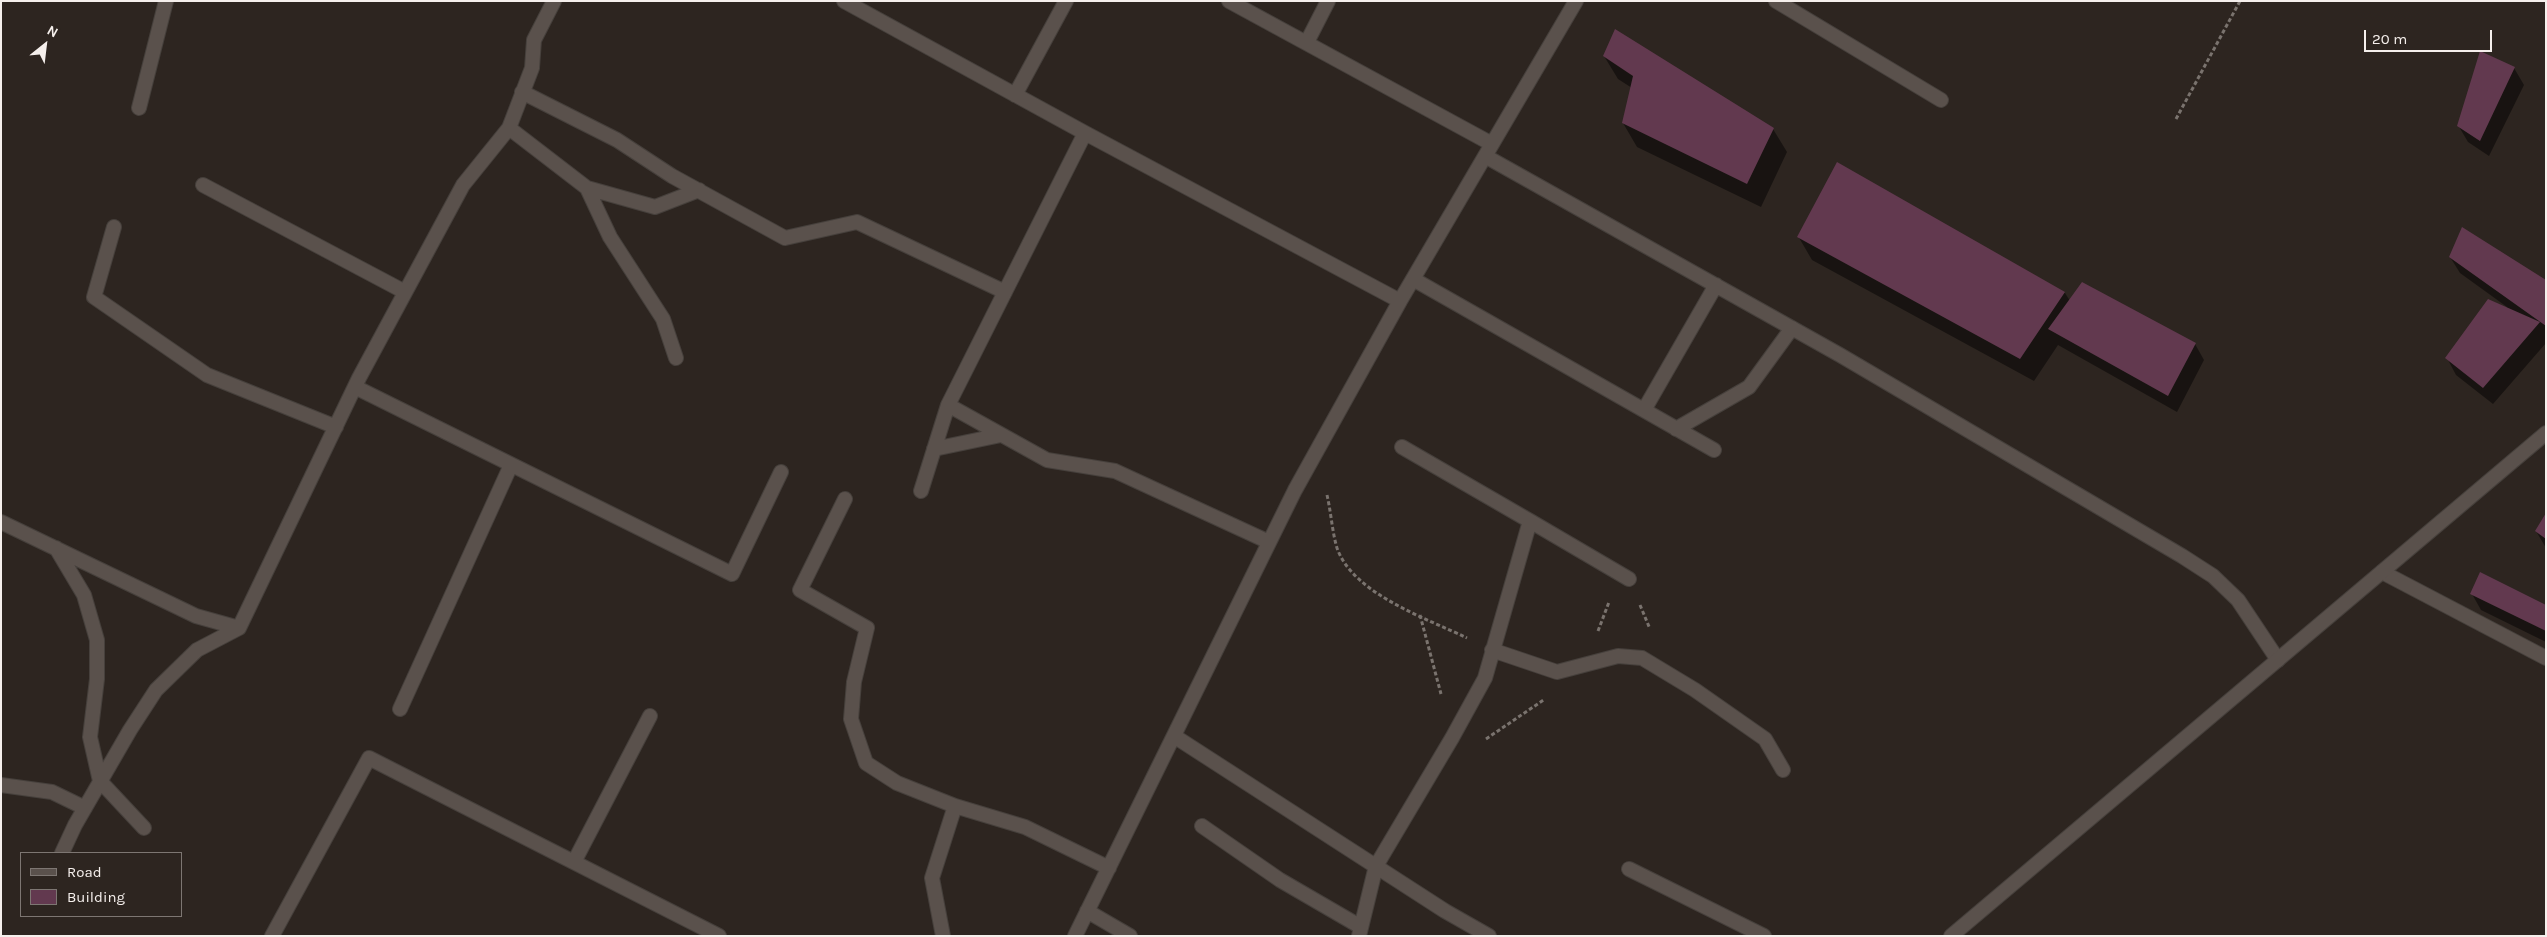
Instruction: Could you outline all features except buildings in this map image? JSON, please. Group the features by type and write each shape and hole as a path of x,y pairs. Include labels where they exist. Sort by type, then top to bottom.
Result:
{"street":[{"path":"138,108 166,1"},
{"path":"63,852 100,781 156,690 198,650 239,628 355,387 405,292 463,185 509,128 532,68 534,40 554,1"},
{"path":"844,1 1085,133 1400,301"},
{"path":"1015,95 1066,1"},
{"path":"1229,1 1307,42 1716,285 2072,491 2213,576 2238,600 2278,660"},
{"path":"1307,42 1328,1"},
{"path":"1075,936 1317,450 1400,301 1576,1"},
{"path":"1776,1 1941,100"},
{"path":"522,92 617,140 699,190 785,238 857,222 1005,292"},
{"path":"509,128 588,188 655,207 699,190"},
{"path":"921,491 948,405 1085,133"},
{"path":"203,185 405,292"},
{"path":"588,188 610,237 663,318 676,358"},
{"path":"114,227 94,297 207,375 336,427"},
{"path":"1413,279 1714,450"},
{"path":"1644,410 1716,285"},
{"path":"1676,429 1749,387 1792,328"},
{"path":"355,387 732,574 781,472"},
{"path":"948,405 1047,460 1115,471 1270,542"},
{"path":"1951,936 2546,433"},
{"path":"934,449 1001,435"},
{"path":"1402,447 1624,576"},
{"path":"400,709 511,465"},
{"path":"846,499 800,590 867,628 854,682 851,719 866,763 897,783 955,806 1025,827 1110,868"},
{"path":"1202,826 1360,932 1376,866 1452,738 1485,678 1530,521"},
{"path":"1,522 196,616 239,628"},
{"path":"56,548 84,595 97,640 97,679 90,737 100,781 144,828"},
{"path":"2382,572 2546,658"},
{"path":"1492,650 1557,672 1618,656 1642,658 1765,739 1783,770"},
{"path":"574,862 650,716"},
{"path":"1174,736 1489,936"},
{"path":"272,936 369,758 719,936"},
{"path":"1,785 52,792 85,808"},
{"path":"943,936 932,878 955,806"},
{"path":"1629,869 1764,936"},
{"path":"1088,911 1130,936"}],"path":[{"path":"2176,119 2240,1"},
{"path":"1317,450 1338,549 1359,582 1420,615 1492,650"},
{"path":"1585,665 1624,576"},
{"path":"1624,576 1664,672"},
{"path":"1420,615 1452,738"},
{"path":"1438,761 1471,749 1549,696"}]}
